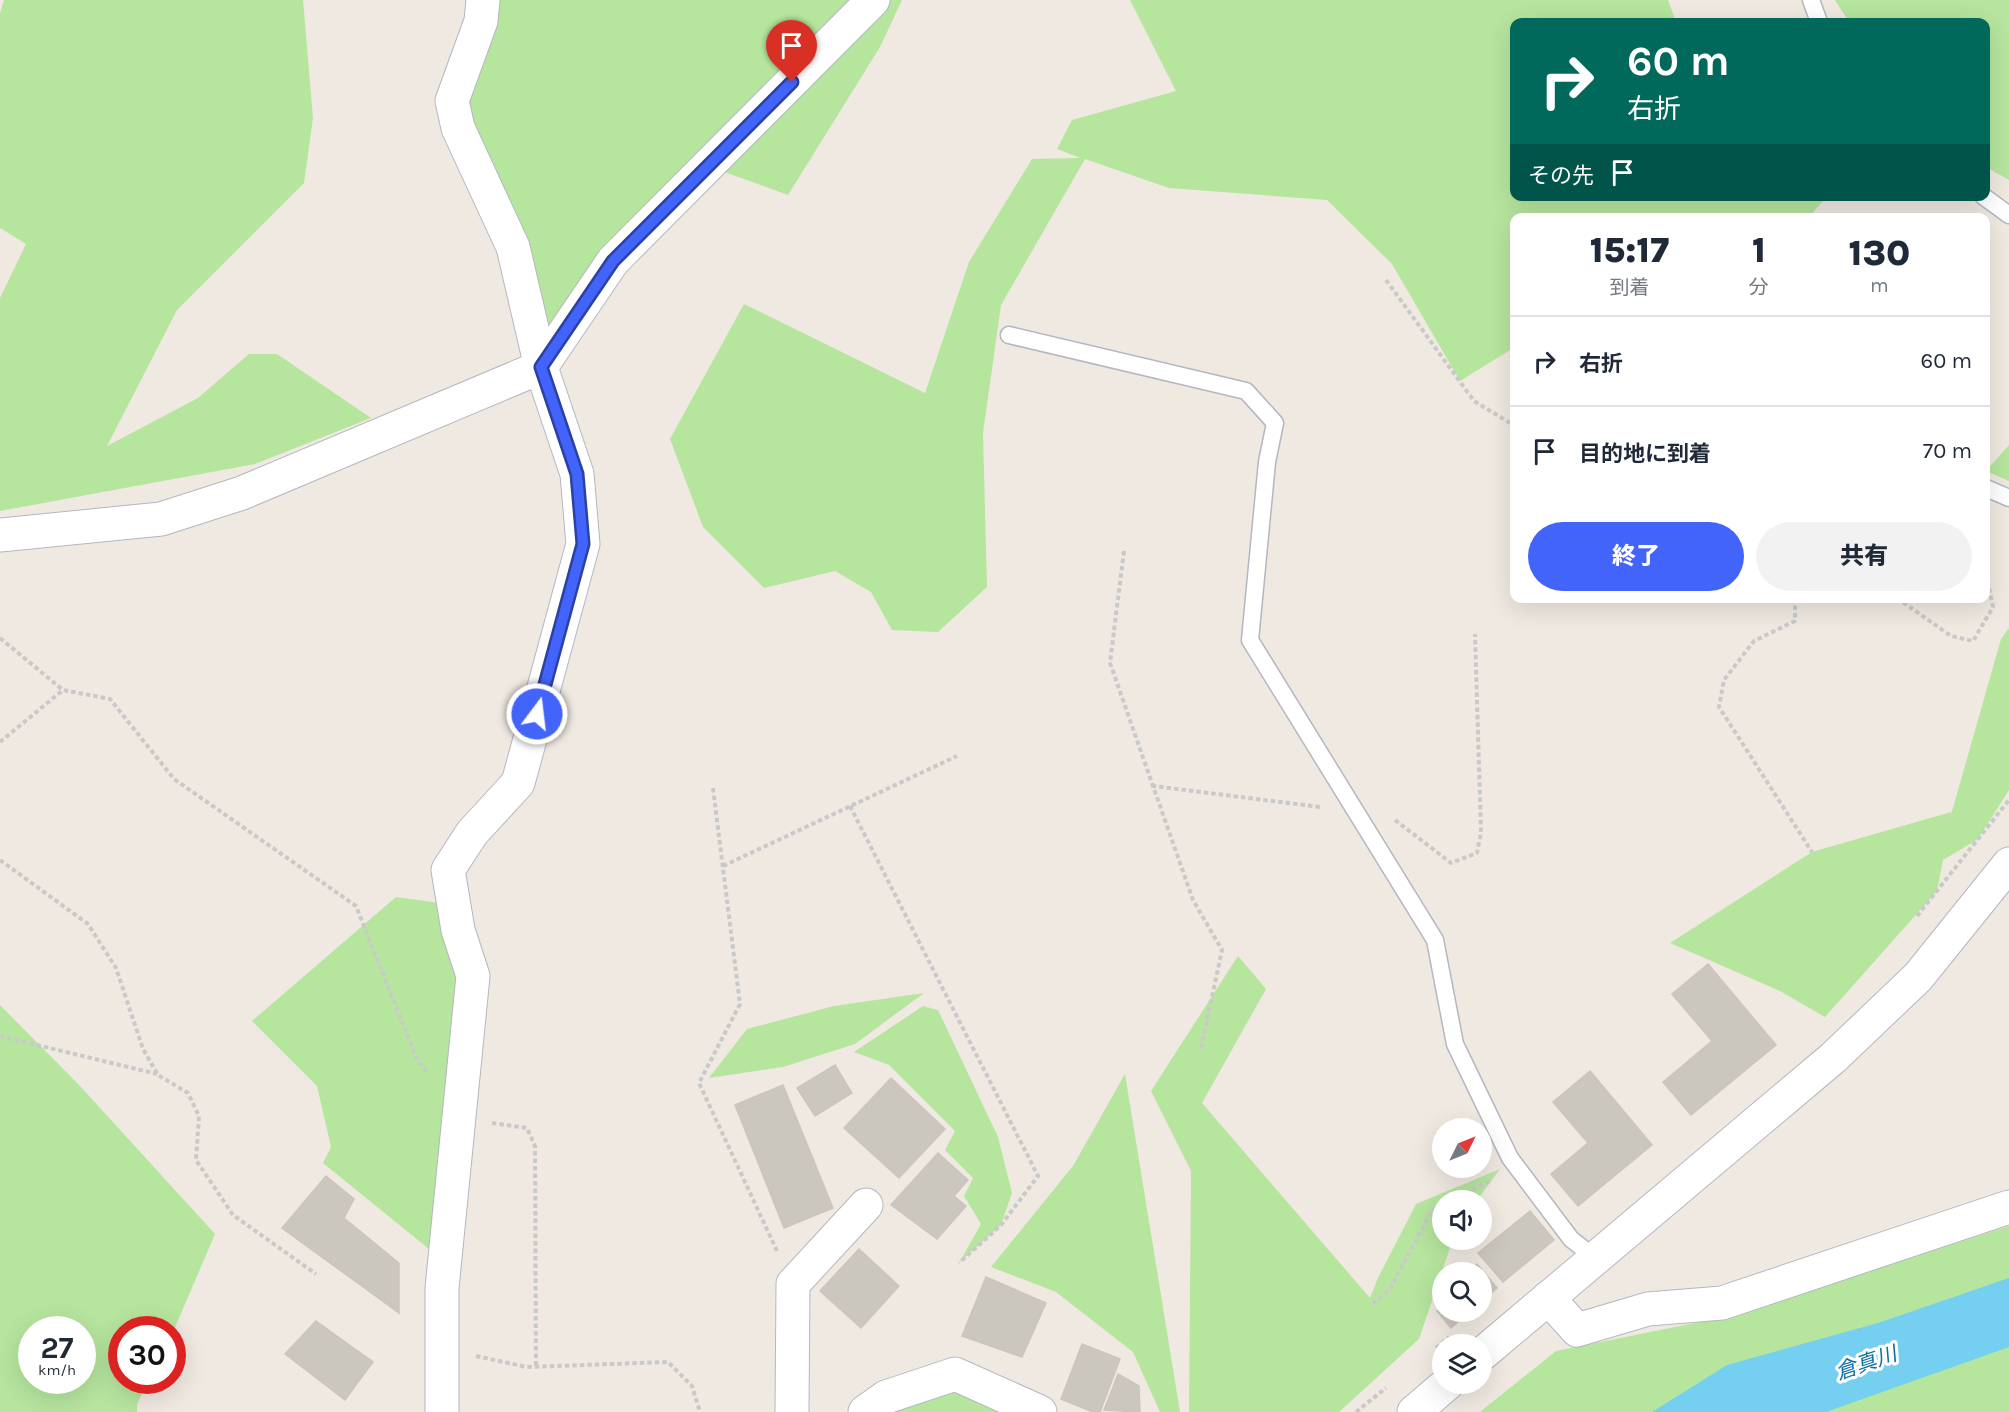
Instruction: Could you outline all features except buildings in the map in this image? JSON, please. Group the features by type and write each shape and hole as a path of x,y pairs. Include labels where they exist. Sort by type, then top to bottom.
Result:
{"street":[{"path":"442,1412 442,1288 473,976 458,930 448,870 472,833 518,783 583,544 577,474 541,367 513,247 458,128 452,101 481,21 483,0"},
{"path":"0,535 172,516 242,493 541,367 613,261 873,0"},
{"path":"1492,1346 1833,1058 1918,977 2009,864"},
{"path":"792,1412 793,1284 866,1204"},
{"path":"1548,1298 1577,1330 1648,1309 1722,1304 2009,1207"},
{"path":"865,1412 886,1397 955,1374 1040,1412"},
{"path":"1414,1412 1435,1394"}],"lane":[{"path":"1811,0 1818,18"},
{"path":"1990,201 2009,216"},
{"path":"1009,335 1246,391 1275,423 1267,462 1250,640 1435,940 1455,1044 1517,1168 1571,1239 1595,1258"},
{"path":"1990,490 2009,498"}],"path":[{"path":"1386,280 1474,401 1510,423"},
{"path":"1124,551 1110,663 1193,900 1222,950 1201,1048"},
{"path":"1904,603 1951,636 1973,641 1993,607 1990,593"},
{"path":"1795,603 1795,621 1754,641 1724,680 1719,706 1812,852"},
{"path":"1387,814 1451,863 1477,852 1481,832 1475,634"},
{"path":"0,638 63,690 110,699 174,779 356,906 416,1057 428,1075"},
{"path":"0,742 63,690"},
{"path":"723,866 957,756"},
{"path":"1153,786 1357,811"},
{"path":"713,788 740,1004 699,1083 793,1284"},
{"path":"1916,918 2009,800"},
{"path":"850,806 1038,1176 1001,1226 959,1263"},
{"path":"0,860 88,924 116,968 143,1049 158,1075"},
{"path":"0,1036 158,1075 188,1093 199,1116 196,1160 233,1215 316,1274"},
{"path":"460,1118 527,1128 535,1146 536,1367"},
{"path":"1472,1190 1517,1168"},
{"path":"1372,1304 1390,1289 1432,1210"},
{"path":"442,1349 536,1367 668,1362 692,1386 700,1412"}],"green space":[{"path":"4,0 303,0 313,118 304,183 177,310 107,446 198,398 249,354 277,354 371,418 255,464 0,511 0,298 26,244 0,228 0,13"},
{"path":"486,0 902,0 880,47 788,195 719,170 618,238 547,359 458,128"},
{"path":"1130,0 1668,0 1675,18 1510,18 1510,201 1823,201 1812,213 1510,213 1510,350 1460,381 1392,264 1327,200 1169,188 1085,159 1001,305 983,433 987,587 938,632 892,630 871,592 835,571 764,588 703,527 670,439 744,304 925,393 969,262 1032,159 1080,158 1057,149 1072,120 1176,91"},
{"path":"1835,0 2009,0 2009,180 1990,169 1990,18 1846,18"},
{"path":"2009,445 2009,481 1990,473 1990,466"},
{"path":"2009,628 2009,790 1978,839 1943,860 1937,891 1825,1017 1780,991 1670,943 1812,852 1951,812 1951,815 2001,639"},
{"path":"396,897 454,905 459,1129 445,1262 323,1163 331,1147 317,1086 252,1021"},
{"path":"1238,956 1266,989 1202,1103 1370,1298 1416,1204 1432,1197 1432,1250 1449,1250 1445,1262 1432,1262 1432,1301 1419,1339 1339,1412 1189,1412 1191,1171 1151,1091"},
{"path":"924,993 855,1044 783,1067 709,1078 747,1029 834,1006"},
{"path":"0,1005 80,1086 215,1234 180,1316 108,1316 108,1394 142,1394 137,1404 137,1412 0,1412"},
{"path":"923,1006 938,1010 998,1137 1012,1193 1001,1225 959,1263 981,1224 964,1196 973,1178 945,1150 955,1131 889,1065 854,1052"},
{"path":"1125,1074 1180,1412 1160,1412 1133,1352 1056,1292 991,1267 1073,1166"},
{"path":"1500,1169 1484,1190 1450,1190 1478,1178 1492,1178 1492,1172"},
{"path":"2009,1226 2009,1412 1480,1412 1556,1351 1734,1315"},
{"path":"955,1374 1040,1412 865,1412"}],"water":[{"name":"倉真川","path":"2009,1278 2009,1347 1826,1412 1652,1412 1727,1365 1878,1323"}],"route":[{"path":"537,714 583,544 577,474 541,367 613,261 792,82"}]}
